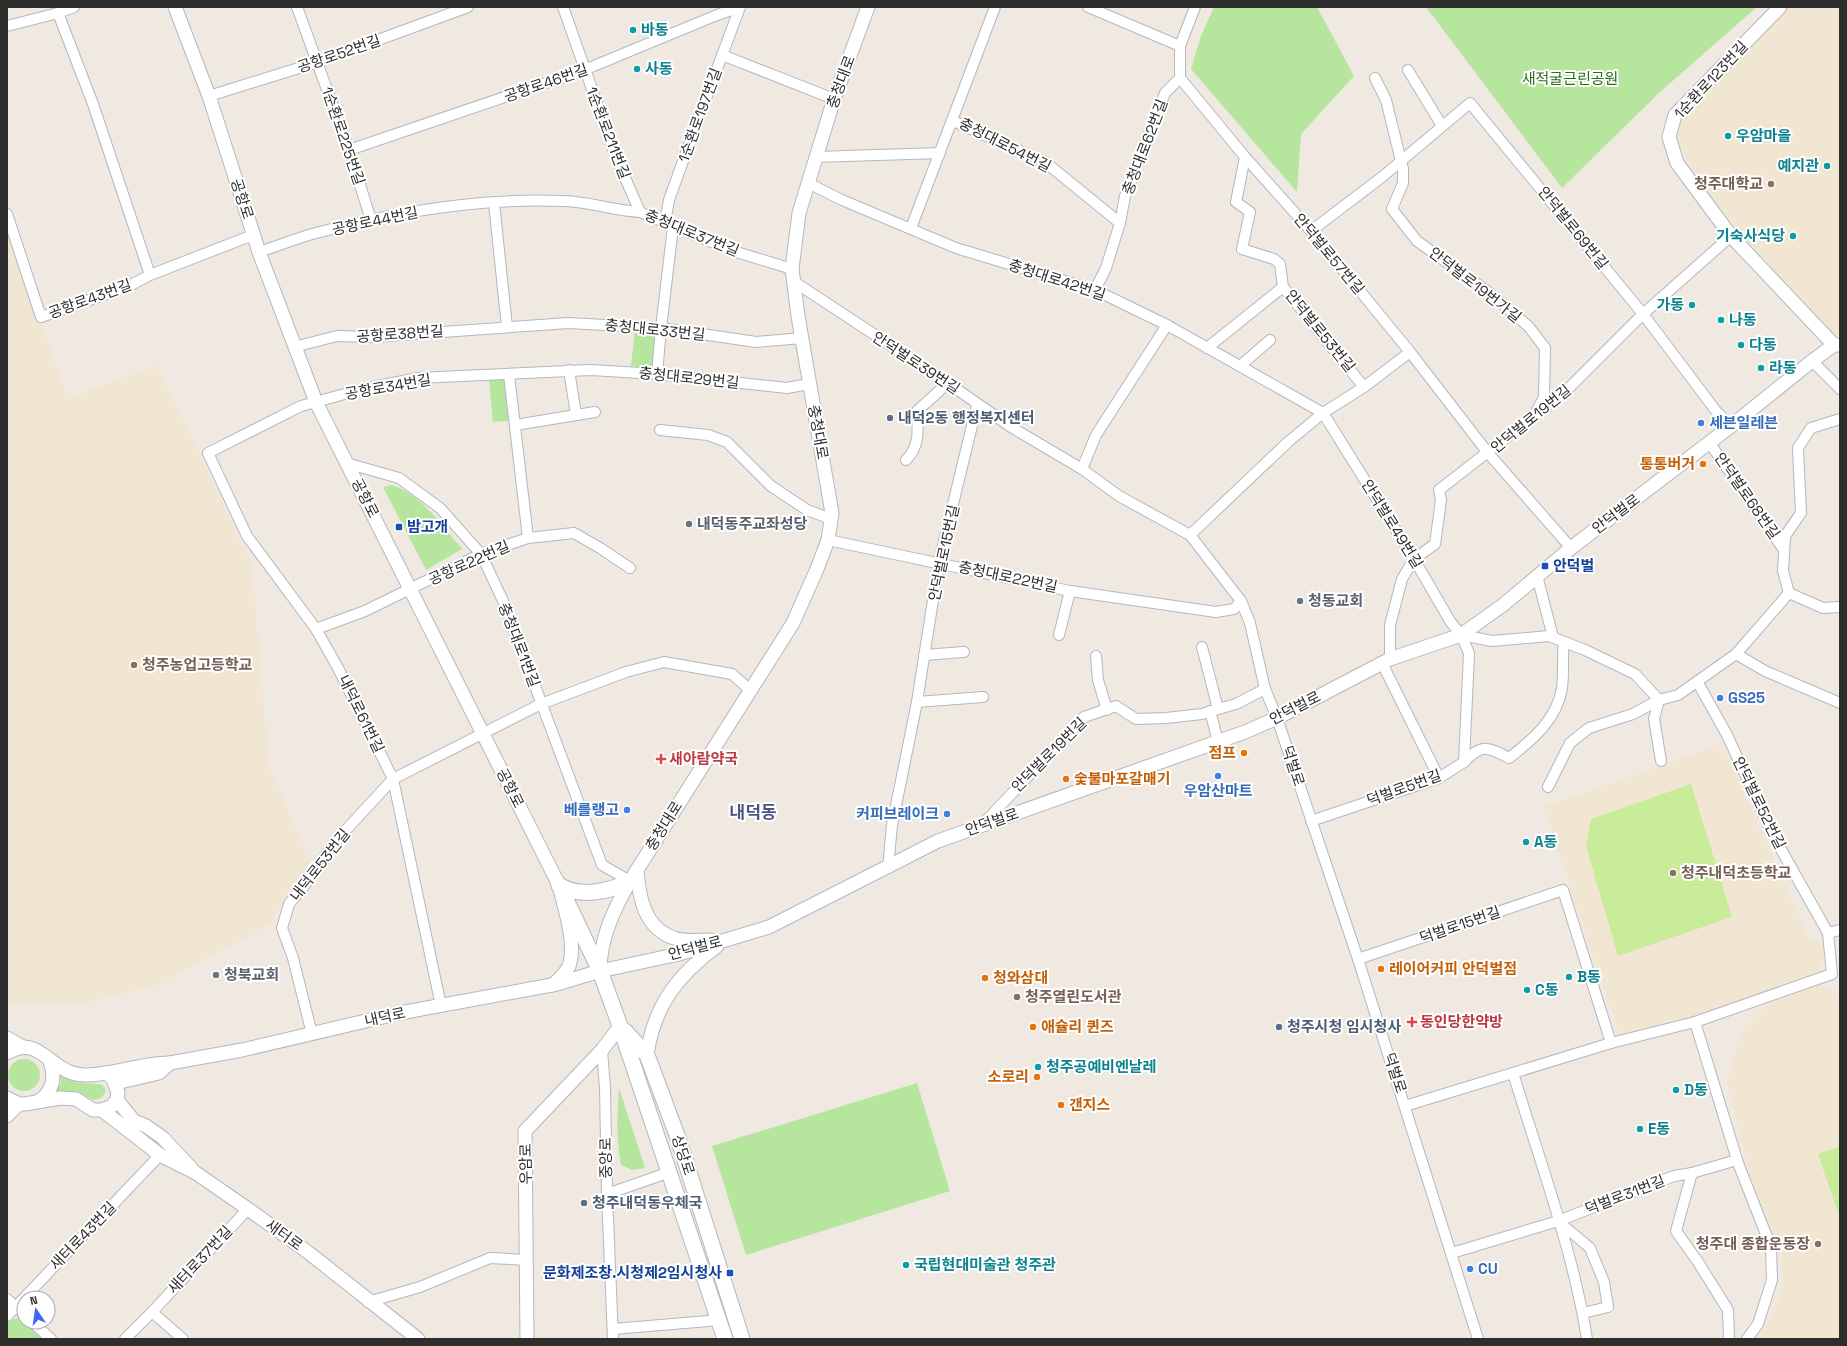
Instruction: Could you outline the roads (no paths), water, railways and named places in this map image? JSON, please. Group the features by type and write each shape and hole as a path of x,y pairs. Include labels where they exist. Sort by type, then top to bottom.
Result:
{"main road":[{"path":"559,885 566,890 583,893 614,887 633,875"},
{"name":"공항로","path":"559,885 600,971"},
{"name":"상당로","path":"600,971 670,1172 725,1339"},
{"name":"상당로","path":"620,1026 647,1055 678,1138 742,1339"}],"street":[{"path":"7,26 58,13 74,7"},
{"name":"공항로","path":"175,7 209,96 259,252 316,402 559,885"},
{"name":"1순환로225번길","path":"297,7 349,150 371,220"},
{"name":"공항로52번길","path":"209,96 318,62 468,7"},
{"name":"1순환로211번길","path":"563,7 616,157 640,212"},
{"name":"공항로46번길","path":"349,150 584,70 717,14 740,7"},
{"name":"1순환로197번길","path":"658,374 670,200 740,7"},
{"name":"충청대로","path":"600,971 600,956 613,910 633,875 793,623 828,540 831,519 828,485 809,384 792,275 799,213 834,100 868,7"},
{"name":"충청대로54번길","path":"995,7 953,121 1046,162 1120,223"},
{"path":"1088,7 1180,46"},
{"path":"1180,78 1180,46 1195,7"},
{"name":"1순환로123번길","path":"1780,7 1675,115 1669,136 1677,163 1731,236 1837,345"},
{"name":"공항로43번길","path":"58,13 95,109 150,275"},
{"path":"722,55 834,100"},
{"path":"1408,70 1442,126"},
{"name":"안덕벌로57번길","path":"1180,78 1245,157 1311,231 1410,352 1488,453 1571,548"},
{"name":"충청대로62번길","path":"1095,290 1106,268 1120,223 1125,196 1165,93 1180,78"},
{"path":"1375,78 1386,100 1400,161"},
{"name":"안덕벌로69번길","path":"1311,231 1382,177 1470,103 1643,314 1716,411 1731,426"},
{"path":"911,228 953,121"},
{"path":"816,157 940,153"},
{"name":"안덕벌로53번길","path":"1245,157 1236,202 1250,212 1242,249 1274,259 1280,264 1283,287 1364,387"},
{"name":"안덕벌로19번가길","path":"1400,161 1403,169 1403,183 1392,209 1402,224 1417,241 1490,294 1529,327 1545,348 1544,397 1534,417"},
{"name":"충청대로42번길","path":"808,183 956,248 1095,290 1167,325 1322,414"},
{"name":"충청대로37번길","path":"494,203 563,200 625,212 640,212 792,275"},
{"path":"494,203 507,327"},
{"name":"공항로44번길","path":"259,252 315,233 371,220 440,208 494,203"},
{"name":"공항로43번길","path":"7,214 41,317 129,286 150,275 253,235"},
{"name":"안덕벌로19번길","path":"1386,661 1390,629 1402,579 1414,559 1435,544 1441,500 1439,490 1566,391 1643,314 1731,236"},
{"name":"안덕벌로39번길","path":"792,275 948,383 977,405 1082,469 1119,496 1190,535 1241,601 1250,623 1265,689 1277,718"},
{"path":"1207,348 1283,287"},
{"name":"충청대로33번길","path":"507,327 568,323 661,328 756,342 802,338"},
{"path":"1082,469 1096,435 1167,325"},
{"name":"공항로38번길","path":"294,347 337,336 372,337 507,327"},
{"path":"1240,366 1270,340"},
{"name":"안덕벌로","path":"600,971 679,954 769,927 888,868 938,840 980,827 1218,741 1277,718 1386,661 1461,635 1503,605 1571,548 1731,426 1812,361 1837,345"},
{"path":"1190,535 1273,456 1322,414 1364,387 1410,352"},
{"path":"1812,361 1840,389"},
{"path":"569,370 576,415"},
{"name":"충청대로29번길","path":"509,375 569,370 592,370 658,374 787,388 809,384"},
{"name":"공항로34번길","path":"208,452 301,406 363,389 418,378 509,375"},
{"name":"공항로22번길","path":"509,375 528,538"},
{"path":"906,460 913,454 918,438 917,411 948,383"},
{"name":"안덕벌로15번길","path":"888,868 892,825 917,702 939,562 977,405"},
{"path":"515,425 595,412"},
{"name":"안덕벌로49번길","path":"1322,414 1414,559 1450,622 1461,635"},
{"path":"1789,594 1783,571 1784,536 1801,513 1798,448 1811,428 1840,419"},
{"path":"660,430 708,435 727,442 771,486 807,510 831,519"},
{"name":"안덕벌로68번길","path":"1709,442 1784,550"},
{"name":"내덕로61번길","path":"208,452 247,536 316,629 338,668 393,779 440,1006"},
{"name":"충청대로1번길","path":"346,462 399,478 440,508 481,554 504,603 602,865 633,875"},
{"name":"공항로22번길","path":"316,629 365,611 481,554 528,538 574,533 630,568"},
{"name":"충청대로22번길","path":"828,540 939,562 1070,591 1216,612 1234,609 1241,601"},
{"path":"1537,576 1553,637"},
{"name":"충청대로22번길","path":"1059,635 1070,591"},
{"path":"1789,594 1823,608 1840,607"},
{"path":"1548,787 1570,743 1589,728 1633,714 1658,700 1678,695 1698,683 1736,654 1789,594"},
{"path":"1461,635 1492,641 1549,636 1553,637 1635,674 1658,700"},
{"path":"1461,635 1469,653 1464,762"},
{"name":"덕벌로5번길","path":"1311,821 1439,778 1464,762 1475,751 1490,749 1509,758 1535,738 1549,721 1562,689 1564,642"},
{"path":"1202,647 1214,710 1218,741"},
{"path":"924,655 964,652"},
{"path":"1736,654 1764,671 1840,703"},
{"path":"1096,656 1098,680 1107,710"},
{"path":"1386,661 1439,778"},
{"path":"393,779 483,735 541,704 626,672 664,662 732,674 750,690"},
{"name":"안덕벌로52번길","path":"1698,683 1727,735 1774,837 1828,933"},
{"name":"안덕벌로19번길","path":"980,827 1084,717 1116,706 1136,718 1166,718 1214,710 1236,704 1265,689"},
{"path":"917,702 983,697"},
{"path":"1658,700 1654,719 1661,761"},
{"name":"덕벌로","path":"1277,718 1358,959 1478,1339"},
{"name":"내덕로53번길","path":"312,1034 293,958 282,928 288,904 304,886 333,844 393,779"},
{"path":"633,875 643,908 658,929 674,938 688,940 725,940"},
{"path":"553,985 569,966 572,952 571,937 559,885"},
{"name":"덕벌로15번길","path":"1358,959 1563,890 1611,1043"},
{"path":"1405,1106 1611,1043 1695,1022 1832,974 1828,933 1840,930"},
{"path":"647,1055 648,1045 658,1015 672,988 687,971 725,940"},
{"name":"내덕로","path":"7,1038 24,1047 38,1050 49,1059 72,1073 83,1075 105,1073 242,1050 400,1013 553,985 600,971"},
{"path":"1695,1022 1737,1160 1771,1247 1772,1280 1758,1324 1747,1339"},
{"name":"우암로","path":"527,1339 525,1131 602,1050 620,1026"},
{"path":"7,1053 14,1049 24,1047"},
{"name":"중앙로","path":"602,1050 605,1088 607,1194 613,1334"},
{"path":"39,1101 46,1096 51,1088 54,1078 53,1068 49,1059"},
{"path":"116,1083 159,1074 170,1063"},
{"path":"7,1098 20,1104 29,1104 60,1098 76,1099 93,1110 102,1110 112,1106 117,1100 118,1092 116,1083 112,1077 105,1073"},
{"path":"1513,1073 1558,1221 1583,1313 1587,1339"},
{"path":"117,1100 134,1120 146,1126 163,1138 196,1173"},
{"path":"7,1116 20,1104"},
{"path":"102,1110 160,1155 196,1173"},
{"name":"새터로43번길","path":"32,1290 160,1155"},
{"name":"덕벌로31번길","path":"1452,1253 1558,1221 1674,1176 1692,1173 1737,1160"},
{"path":"607,1194 670,1172"},
{"name":"새터로","path":"196,1173 309,1253 368,1302 418,1339"},
{"name":"덕벌로31번길","path":"1692,1173 1676,1231 1698,1262 1728,1310 1729,1339"},
{"name":"새터로37번길","path":"125,1339 248,1209"},
{"name":"덕벌로31번길","path":"1558,1221 1590,1248 1604,1282 1608,1307 1583,1313"},
{"path":"368,1302 420,1287 490,1258 527,1260"},
{"path":"7,1299 16,1307"},
{"name":"새터로43번길","path":"7,1316 16,1307"},
{"path":"152,1312 183,1339"},
{"path":"613,1334 720,1320"},
{"path":"41,1330 51,1339"}],"place":[{"name":"바동","path":"633,30"},
{"name":"사동","path":"637,69"},
{"name":"우암마을","path":"1728,136"},
{"name":"예지관","path":"1827,166"},
{"name":"청주대학교","path":"1771,184"},
{"name":"기숙사식당","path":"1793,236"},
{"name":"가동","path":"1692,305"},
{"name":"나동","path":"1721,320"},
{"name":"다동","path":"1741,345"},
{"name":"라동","path":"1761,368"},
{"name":"내덕2동 행정복지센터","path":"890,418"},
{"name":"세븐일레븐","path":"1701,423"},
{"name":"통통버거","path":"1703,464"},
{"name":"내덕동주교좌성당","path":"689,524"},
{"name":"밤고개","path":"399,527"},
{"name":"안덕벌","path":"1545,566"},
{"name":"청동교회","path":"1300,601"},
{"name":"청주농업고등학교","path":"134,665"},
{"name":"GS25","path":"1720,698"},
{"name":"점프","path":"1244,753"},
{"name":"새아람약국","path":"661,759"},
{"name":"우암산마트","path":"1218,776"},
{"name":"숯불마포갈매기","path":"1066,779"},
{"name":"베를랭고","path":"627,810"},
{"name":"커피브레이크","path":"947,814"},
{"name":"A동","path":"1526,842"},
{"name":"청주내덕초등학교","path":"1673,873"},
{"name":"레이어커피 안덕벌점","path":"1381,969"},
{"name":"청북교회","path":"216,975"},
{"name":"B동","path":"1569,977"},
{"name":"청와삼대","path":"985,978"},
{"name":"C동","path":"1527,990"},
{"name":"청주열린도서관","path":"1017,997"},
{"name":"동인당한약방","path":"1412,1022"},
{"name":"애슐리 퀸즈","path":"1033,1027"},
{"name":"청주시청 임시청사","path":"1279,1027"},
{"name":"청주공예비엔날레","path":"1038,1067"},
{"name":"소로리","path":"1037,1077"},
{"name":"D동","path":"1676,1090"},
{"name":"갠지스","path":"1061,1105"},
{"name":"E동","path":"1640,1129"},
{"name":"청주내덕동우체국","path":"584,1203"},
{"name":"청주대 종합운동장","path":"1818,1244"},
{"name":"국립현대미술관 청주관","path":"906,1265"},
{"name":"CU","path":"1470,1269"},
{"name":"문화제조창.시청제2임시청사","path":"730,1273"}],"district":[{"name":"내덕동","path":"753,812"}],"park label":[{"name":"새적굴근린공원","path":"1570,79"}]}
